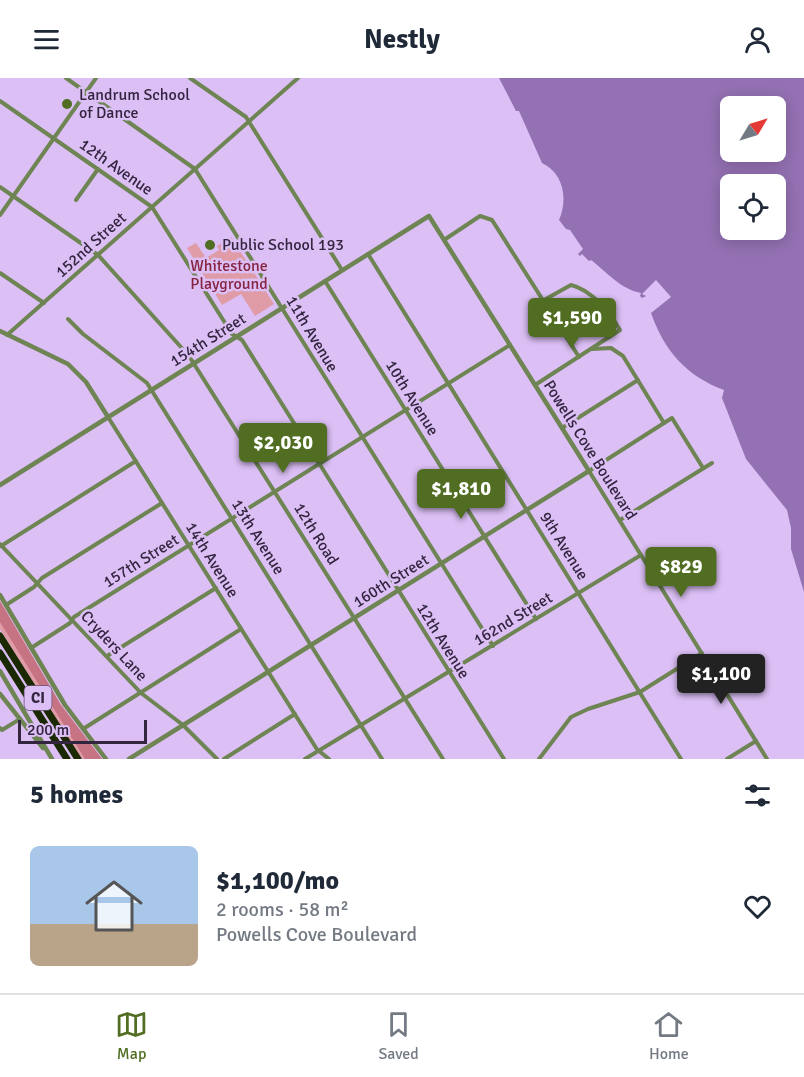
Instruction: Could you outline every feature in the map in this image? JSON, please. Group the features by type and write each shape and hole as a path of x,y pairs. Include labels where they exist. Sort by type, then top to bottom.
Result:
{"highway":[{"name":"CI","path":"0,636 78,759"},
{"name":"CI","path":"0,653 68,759"},
{"path":"0,659 40,716"}],"street":[{"name":"11th Avenue","path":"66,78 195,169 493,646"},
{"path":"0,215 96,78"},
{"path":"192,78 246,117 342,270"},
{"name":"152nd Street","path":"8,335 298,78"},
{"name":"12th Avenue","path":"0,100 152,207 232,334 242,340 504,759"},
{"path":"76,200 98,170"},
{"name":"12th Road","path":"0,187 98,255 194,363 443,759"},
{"name":"154th Street","path":"0,485 429,216"},
{"name":"Powells Cove Boulevard","path":"429,216 767,759"},
{"path":"444,240 480,216 492,220 579,357"},
{"name":"9th Avenue","path":"368,254 681,759"},
{"path":"0,273 44,303"},
{"name":"10th Avenue","path":"325,281 536,619"},
{"path":"536,385 620,330 610,313 579,287 572,285 544,300"},
{"name":"13th Avenue","path":"68,319 83,334 147,383 152,390 382,759"},
{"name":"14th Avenue","path":"0,332 68,364 86,382 295,714 319,751 329,759"},
{"name":"157th Street","path":"31,648 232,518 510,345"},
{"path":"592,349 611,348 623,356 664,423 672,418 703,468"},
{"path":"562,428 638,380"},
{"name":"160th Street","path":"129,759 664,423"},
{"path":"1,545 136,461"},
{"path":"620,520 712,463"},
{"path":"6,605 34,587 42,578 162,503"},
{"name":"Cryders Lane","path":"1,545 141,693 183,725 217,759"},
{"name":"162nd Street","path":"305,759 641,555"},
{"path":"107,656 216,588"},
{"path":"0,595 65,705 106,759"},
{"path":"83,729 242,629"},
{"path":"539,759 572,717 588,709 640,692 702,653"},
{"path":"0,671 51,758"},
{"path":"0,694 51,758"},
{"path":"224,759 295,714"},
{"path":"1,729 20,719"},
{"path":"727,759 756,741"}],"green space":[{"name":"Whitestone Playground","path":"231,237 274,304 255,316 241,294 222,305 187,248 196,243 206,258 219,250 217,246"},
{"path":"0,601 61,705 102,759 82,759 76,751 0,629"}],"shaded area":[{"path":"499,78 804,78 804,592 791,549 791,528 787,510 746,459 722,398 724,390 698,377 678,360 656,326 651,313 671,297 656,280 642,294 646,296 642,298 641,293 620,284 591,260 578,254 583,249 570,230 566,229 559,220 563,196 559,180 549,167 542,163 519,111 516,111"},
{"path":"0,601 61,705 102,759 85,759 0,622"}],"place":[{"name":"Landrum School of Dance","path":"67,104"},
{"name":"Public School 193","path":"210,245"}]}
